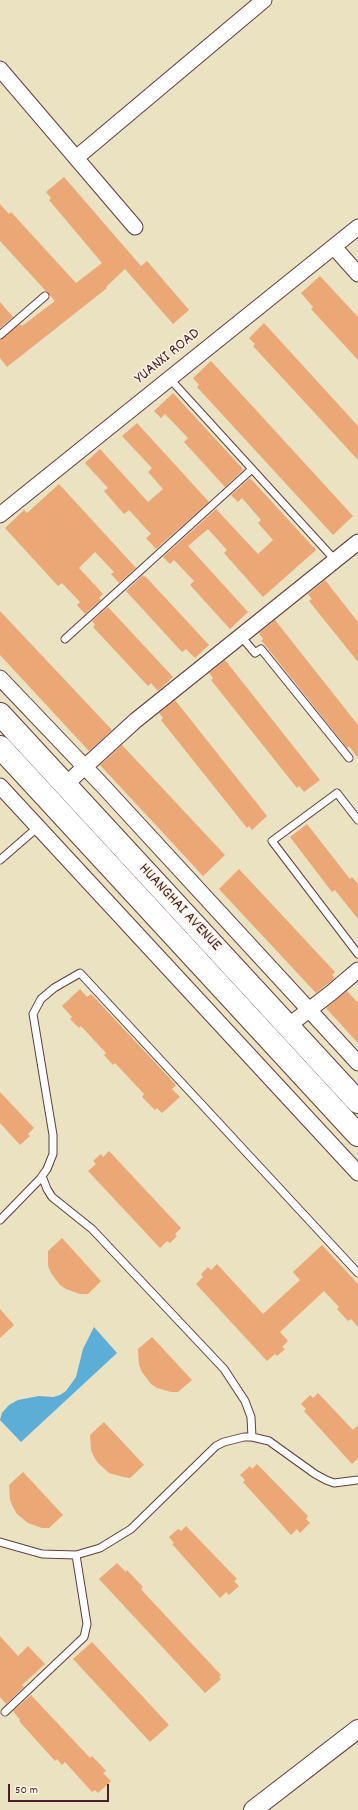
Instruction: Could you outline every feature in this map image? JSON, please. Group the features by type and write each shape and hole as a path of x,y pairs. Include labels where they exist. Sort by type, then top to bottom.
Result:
{"main road":[{"name":"HUANGHAI AVENUE","path":"0,714 358,1102"},
{"name":"HUANGHAI AVENUE","path":"0,747 358,1135"}],"street":[{"path":"76,158 264,0"},
{"path":"0,69 135,227"},
{"name":"YUANXI ROAD","path":"0,515 358,227"},
{"path":"334,247 358,274"},
{"path":"65,785 135,721 240,635 358,542"},
{"path":"0,678 86,767 358,1063"},
{"path":"0,786 358,1173"},
{"path":"288,1026 358,970"},
{"path":"253,1810 358,1729"}],"lane":[{"path":"0,335 45,296"},
{"path":"170,379 335,560"},
{"path":"65,640 252,469"},
{"path":"240,635 255,654 261,649 349,758"},
{"path":"358,820 337,793 272,841 358,954"},
{"path":"0,860 38,827"},
{"path":"0,1220 48,1169 52,1158 53,1135 34,1014 42,999 54,988 80,973 358,1273"},
{"path":"42,1176 47,1189 52,1196 92,1229 224,1369 245,1401 251,1417 252,1437"},
{"path":"0,1542 42,1554 76,1555 100,1548 131,1529 216,1446 236,1438 252,1437 269,1441 315,1474 334,1483 358,1480"},
{"path":"5,1712 84,1637 87,1624 76,1555"}],"water":[{"path":"94,1327 117,1353 21,1442 0,1420 2,1413 9,1405 18,1400 39,1396 53,1397 66,1391 76,1377 83,1349"}],"building":[{"path":"64,177 141,266 147,261 189,310 173,324 125,269 106,287 107,288 7,367 0,358 0,340 20,324 22,326 55,301 0,241 0,204 9,214 11,212 76,283 102,263 49,200 51,198 46,192"},
{"path":"320,276 358,317 358,360 311,309 313,307 301,293"},
{"path":"0,302 13,317 0,328"},
{"path":"264,323 358,426 358,460 253,346 255,344 249,338"},
{"path":"211,361 353,516 333,535 197,387 199,385 193,378"},
{"path":"173,393 242,468 243,470 225,487 184,442 188,438 165,414 161,418 154,411"},
{"path":"137,423 209,502 156,549 146,538 151,534 129,510 124,514 104,491 108,488 85,463 100,449 148,502 163,489 148,472 152,468 122,436"},
{"path":"250,478 316,550 263,597 224,553 227,550 208,529 188,546 248,612 230,629 190,585 194,581 174,560 170,564 163,557 216,509 258,554 273,540 258,523 261,520 242,498 238,502 231,495"},
{"path":"59,484 136,568 119,583 111,574 114,572 95,552 79,568 103,594 99,598 101,600 85,614 77,605 80,602 62,583 58,586 5,528 24,510 27,513"},
{"path":"143,575 209,645 195,658 186,649 182,652 126,591"},
{"path":"325,580 358,622 358,662 309,601 312,599 308,594"},
{"path":"108,607 173,677 158,691 151,683 148,686 93,627 95,625 92,621"},
{"path":"0,611 112,730 89,751 0,655"},
{"path":"275,620 358,725 358,758 349,746 347,748 261,640 263,639 259,633"},
{"path":"225,660 320,780 304,792 299,786 297,788 211,680 213,678 209,673"},
{"path":"175,700 267,816 252,830 249,826 247,828 161,720 163,718 159,713"},
{"path":"122,745 225,855 203,876 100,765"},
{"path":"307,824 350,879 352,877 358,884 358,919 335,890 332,892 290,837"},
{"path":"239,869 335,972 332,975 335,978 316,993 219,889"},
{"path":"80,989 87,997 91,994 176,1085 172,1089 180,1097 162,1113 157,1108 155,1110 142,1097 144,1094 115,1063 113,1065 104,1055 106,1053 81,1026 79,1028 70,1019 72,1017 62,1006"},
{"path":"347,991 358,1003 358,1043 326,1008"},
{"path":"0,1092 34,1128 28,1134 30,1136 20,1145 0,1123"},
{"path":"109,1151 181,1228 175,1234 177,1236 170,1243 167,1241 160,1248 88,1171 96,1164 93,1161 101,1154 103,1157"},
{"path":"62,1238 101,1281 88,1294 80,1294 66,1289 60,1285 51,1273 48,1266 48,1251"},
{"path":"322,1245 358,1284 358,1327 351,1319 348,1321 337,1309 339,1307 324,1291 280,1332 288,1341 282,1347 285,1349 277,1356 275,1354 267,1361 196,1284 203,1277 201,1274 208,1267 211,1270 217,1264 263,1314 300,1280 293,1272"},
{"path":"0,1309 14,1325 0,1338"},
{"path":"152,1337 192,1380 178,1392 171,1392 157,1388 151,1384 142,1372 139,1365 138,1349"},
{"path":"318,1393 353,1430 358,1425 358,1458 352,1464 304,1411 306,1409 301,1404 310,1395 313,1398"},
{"path":"104,1422 144,1465 130,1478 109,1473 94,1457 91,1450 90,1435"},
{"path":"257,1464 308,1516 306,1519 310,1523 300,1533 297,1529 291,1535 243,1482 245,1480 240,1475 250,1466 252,1469"},
{"path":"23,1472 63,1515 49,1528 42,1528 28,1523 17,1514 13,1507 10,1500 9,1485"},
{"path":"186,1526 237,1579 234,1581 239,1586 229,1595 226,1592 220,1598 172,1544 174,1543 169,1537 178,1529 181,1531"},
{"path":"117,1563 126,1572 127,1570 143,1587 141,1589 221,1675 219,1677 221,1679 205,1693 99,1579"},
{"path":"0,1636 18,1656 28,1646 45,1664 22,1685 24,1687 6,1704 0,1697"},
{"path":"92,1642 169,1725 150,1742 73,1659"},
{"path":"31,1695 90,1758 92,1756 106,1771 103,1773 111,1781 98,1793 95,1790 92,1792 65,1762 62,1765 57,1759 55,1761 19,1721 20,1720 13,1711"}]}
